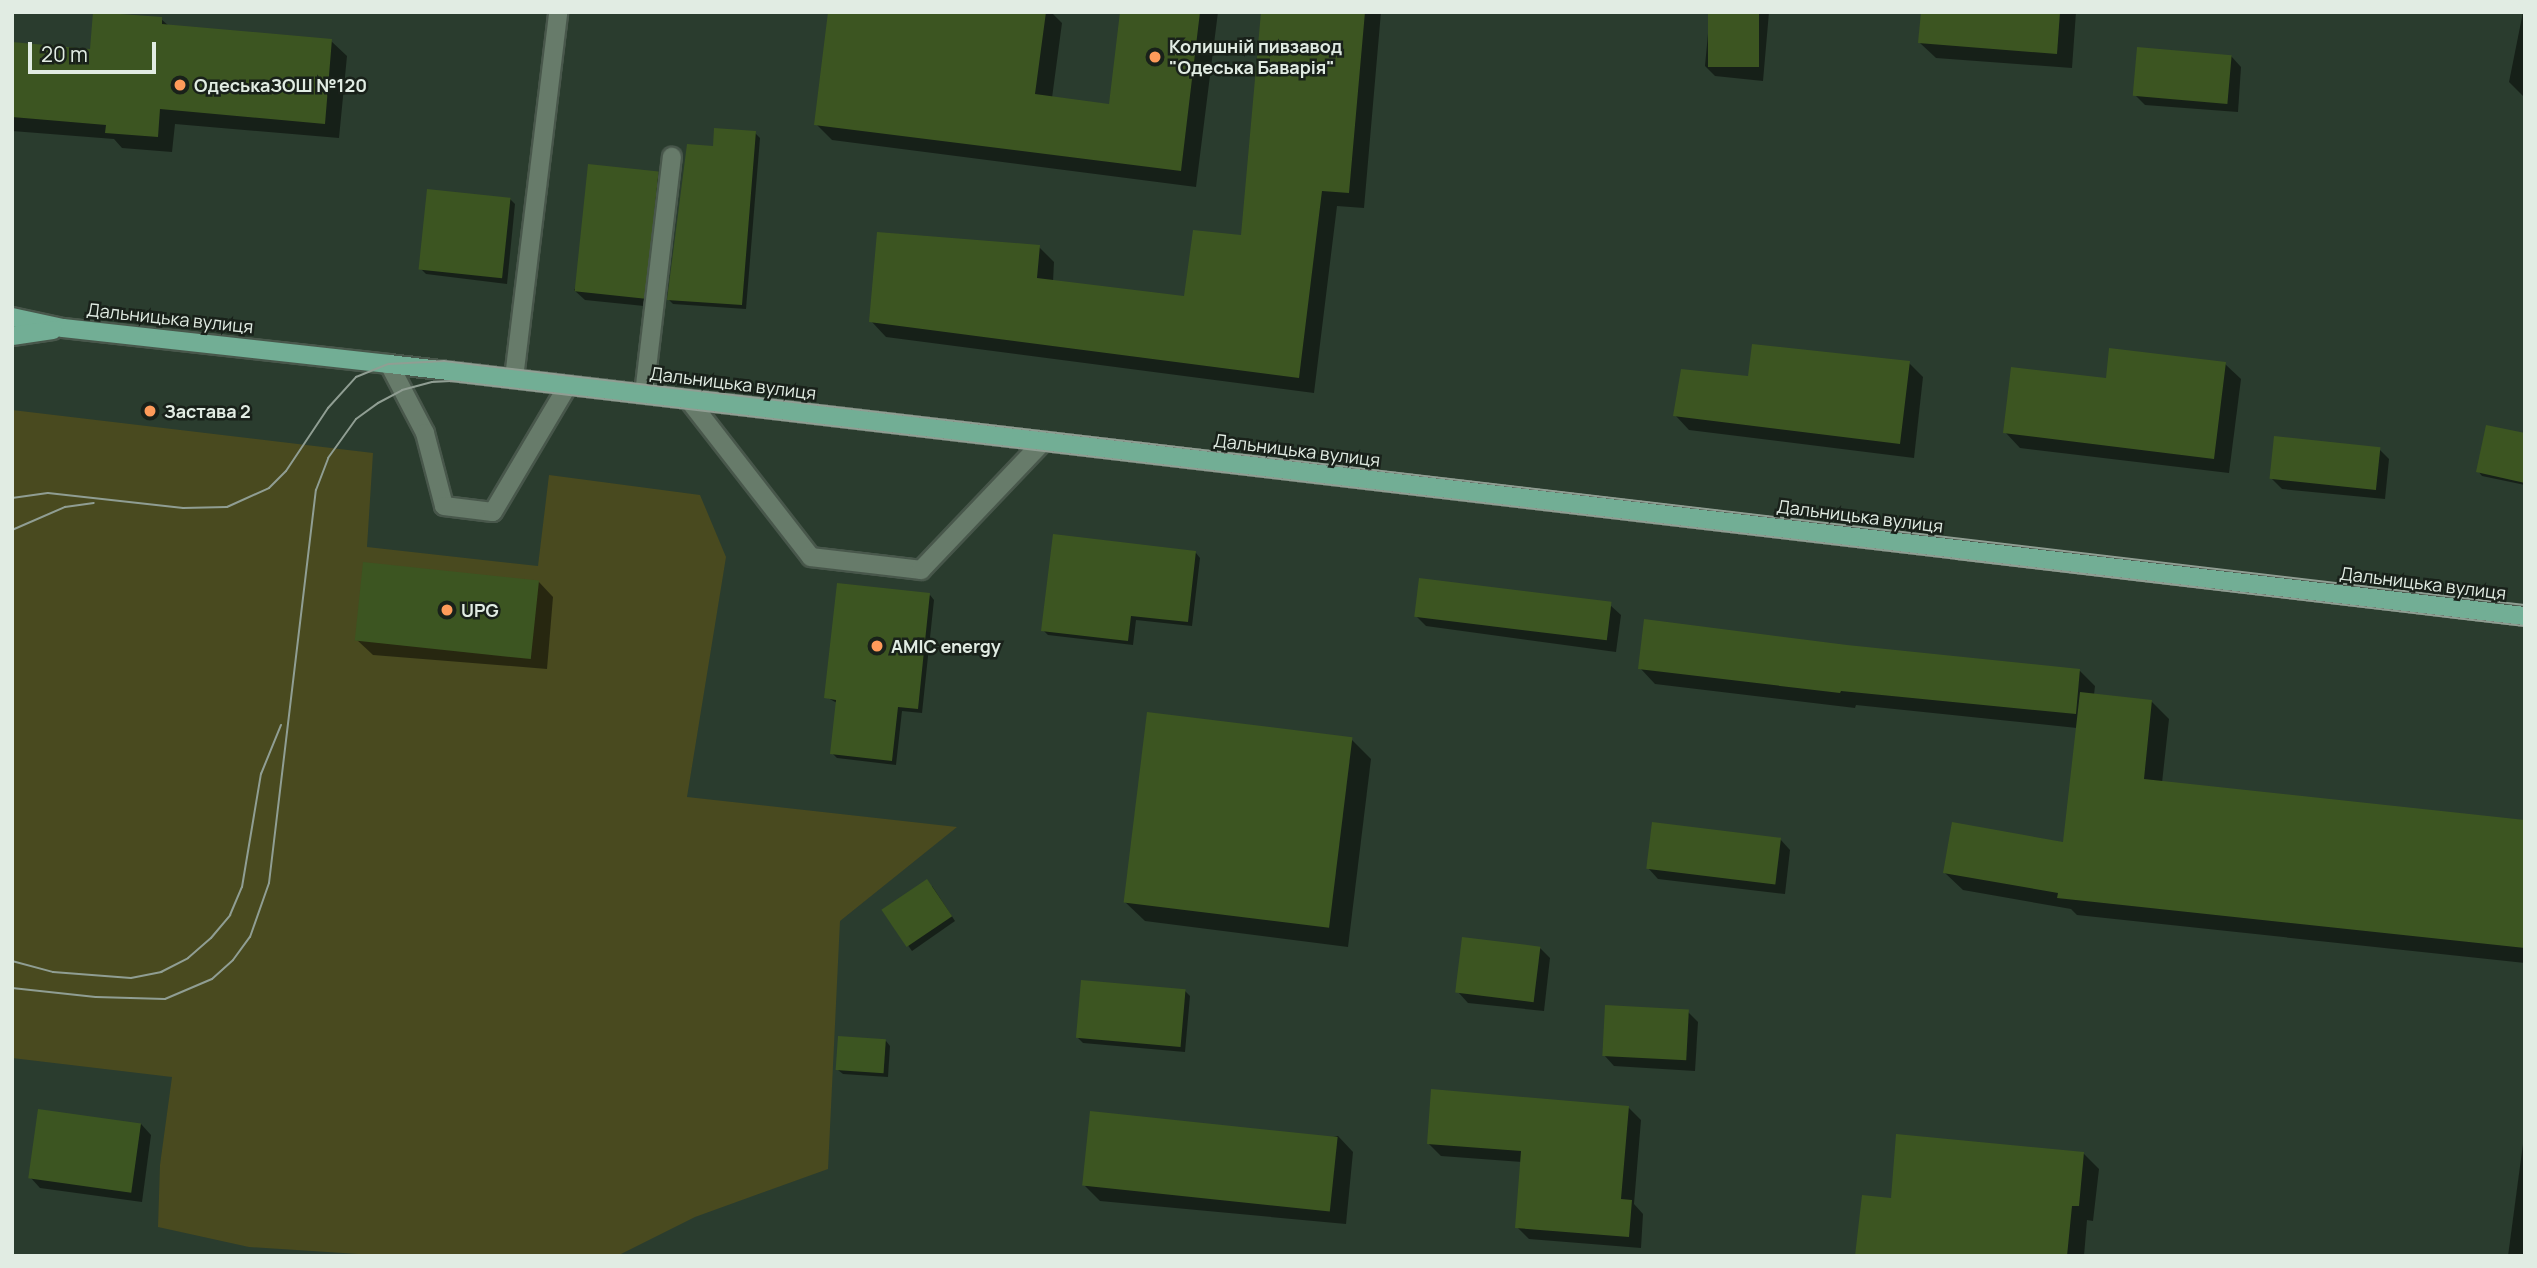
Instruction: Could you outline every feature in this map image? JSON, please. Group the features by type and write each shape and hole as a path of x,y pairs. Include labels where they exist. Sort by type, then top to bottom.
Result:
{"main road":[{"name":"Дальницька вулиця","path":"12,317 63,328 389,364 2525,616"},
{"name":"Дальницька вулиця","path":"12,336 63,328"}],"lane":[{"path":"514,379 558,12"},
{"path":"644,394 672,157"},
{"path":"389,364 425,433 444,506 493,512 568,385"},
{"path":"688,399 811,557 921,570 1044,441"}],"shaded area":[{"path":"12,410 373,453 367,547 538,566 549,475 700,495 726,557 687,797 957,827 840,921 828,1169 695,1217 617,1256 389,1256 249,1247 158,1227 160,1165 172,1077 12,1058"}],"building":[{"path":"93,12 162,17 162,24 332,39 325,124 160,109 158,137 105,133 106,125 12,117 12,42 90,49"},
{"path":"828,12 1046,12 1035,94 1109,104 1120,12 1200,12 1181,171 814,125"},
{"path":"1261,12 1365,12 1349,193 1322,191 1299,378 869,322 877,232 1040,245 1037,278 1184,296 1193,230 1241,235"},
{"path":"1708,12 1759,12 1759,67 1708,67"},
{"path":"1921,12 2060,12 2057,54 1918,43"},
{"path":"2137,47 2232,55 2227,104 2133,96"},
{"path":"714,128 756,131 742,305 667,300 687,144 713,146"},
{"path":"588,164 659,171 645,299 575,291"},
{"path":"427,189 511,198 502,278 419,270"},
{"path":"1752,344 1910,361 1900,444 1673,416 1681,369 1748,376"},
{"path":"2109,348 2226,362 2214,459 2003,433 2011,367 2106,378"},
{"path":"2486,425 2525,433 2525,483 2476,472"},
{"path":"2274,436 2380,447 2376,490 2270,479"},
{"path":"1053,534 1196,551 1188,622 1131,616 1128,641 1041,631"},
{"name":"UPG","path":"363,562 539,581 531,659 355,641"},
{"path":"1419,578 1612,602 1607,640 1414,617"},
{"name":"AMIC energy","path":"837,583 930,593 918,709 898,707 892,761 830,754 836,700 824,698"},
{"path":"1644,619 1847,645 2080,669 2076,714 1840,693 1638,669"},
{"path":"2080,692 2152,700 2144,779 2525,820 2525,948 2057,898 2058,893 1943,873 1952,822 2063,842"},
{"path":"1147,712 1352,737 1329,928 1124,903"},
{"path":"1652,822 1781,838 1775,884 1646,869"},
{"path":"927,879 952,916 907,947 881,910"},
{"path":"1462,937 1540,947 1534,1002 1455,993"},
{"path":"1081,980 1186,989 1181,1047 1076,1038"},
{"path":"1605,1005 1689,1009 1686,1060 1602,1056"},
{"path":"838,1036 886,1039 884,1073 836,1070"},
{"path":"1431,1089 1629,1106 1621,1199 1632,1200 1629,1237 1515,1228 1521,1151 1427,1144"},
{"path":"38,1109 141,1123 131,1193 28,1178"},
{"path":"1090,1111 1338,1137 1330,1212 1082,1186"},
{"path":"1896,1134 2084,1152 2079,1206 2072,1206 2067,1256 1855,1256 1862,1195 1891,1198"}],"tram line":[{"path":"12,498 48,493 183,508 227,507 269,488 286,471 328,408 356,377 389,364 444,361 2525,605"},
{"path":"12,988 96,997 165,999 212,979 233,960 250,937 269,883 316,490 328,458 356,419 402,390 432,382 451,381 2525,626"},
{"path":"12,530 65,507 94,503"},
{"path":"12,961 53,972 131,978 161,972 188,958 211,938 230,915 242,887 261,774 281,725"}],"place":[{"name":"Колишній пивзавод \"Одеська Баварія\"","path":"1155,57"},
{"name":"ОдеськаЗОШ №120","path":"180,85"},
{"name":"Застава 2","path":"150,411"},
{"name":"UPG","path":"447,610"},
{"name":"AMIC energy","path":"877,646"}]}
